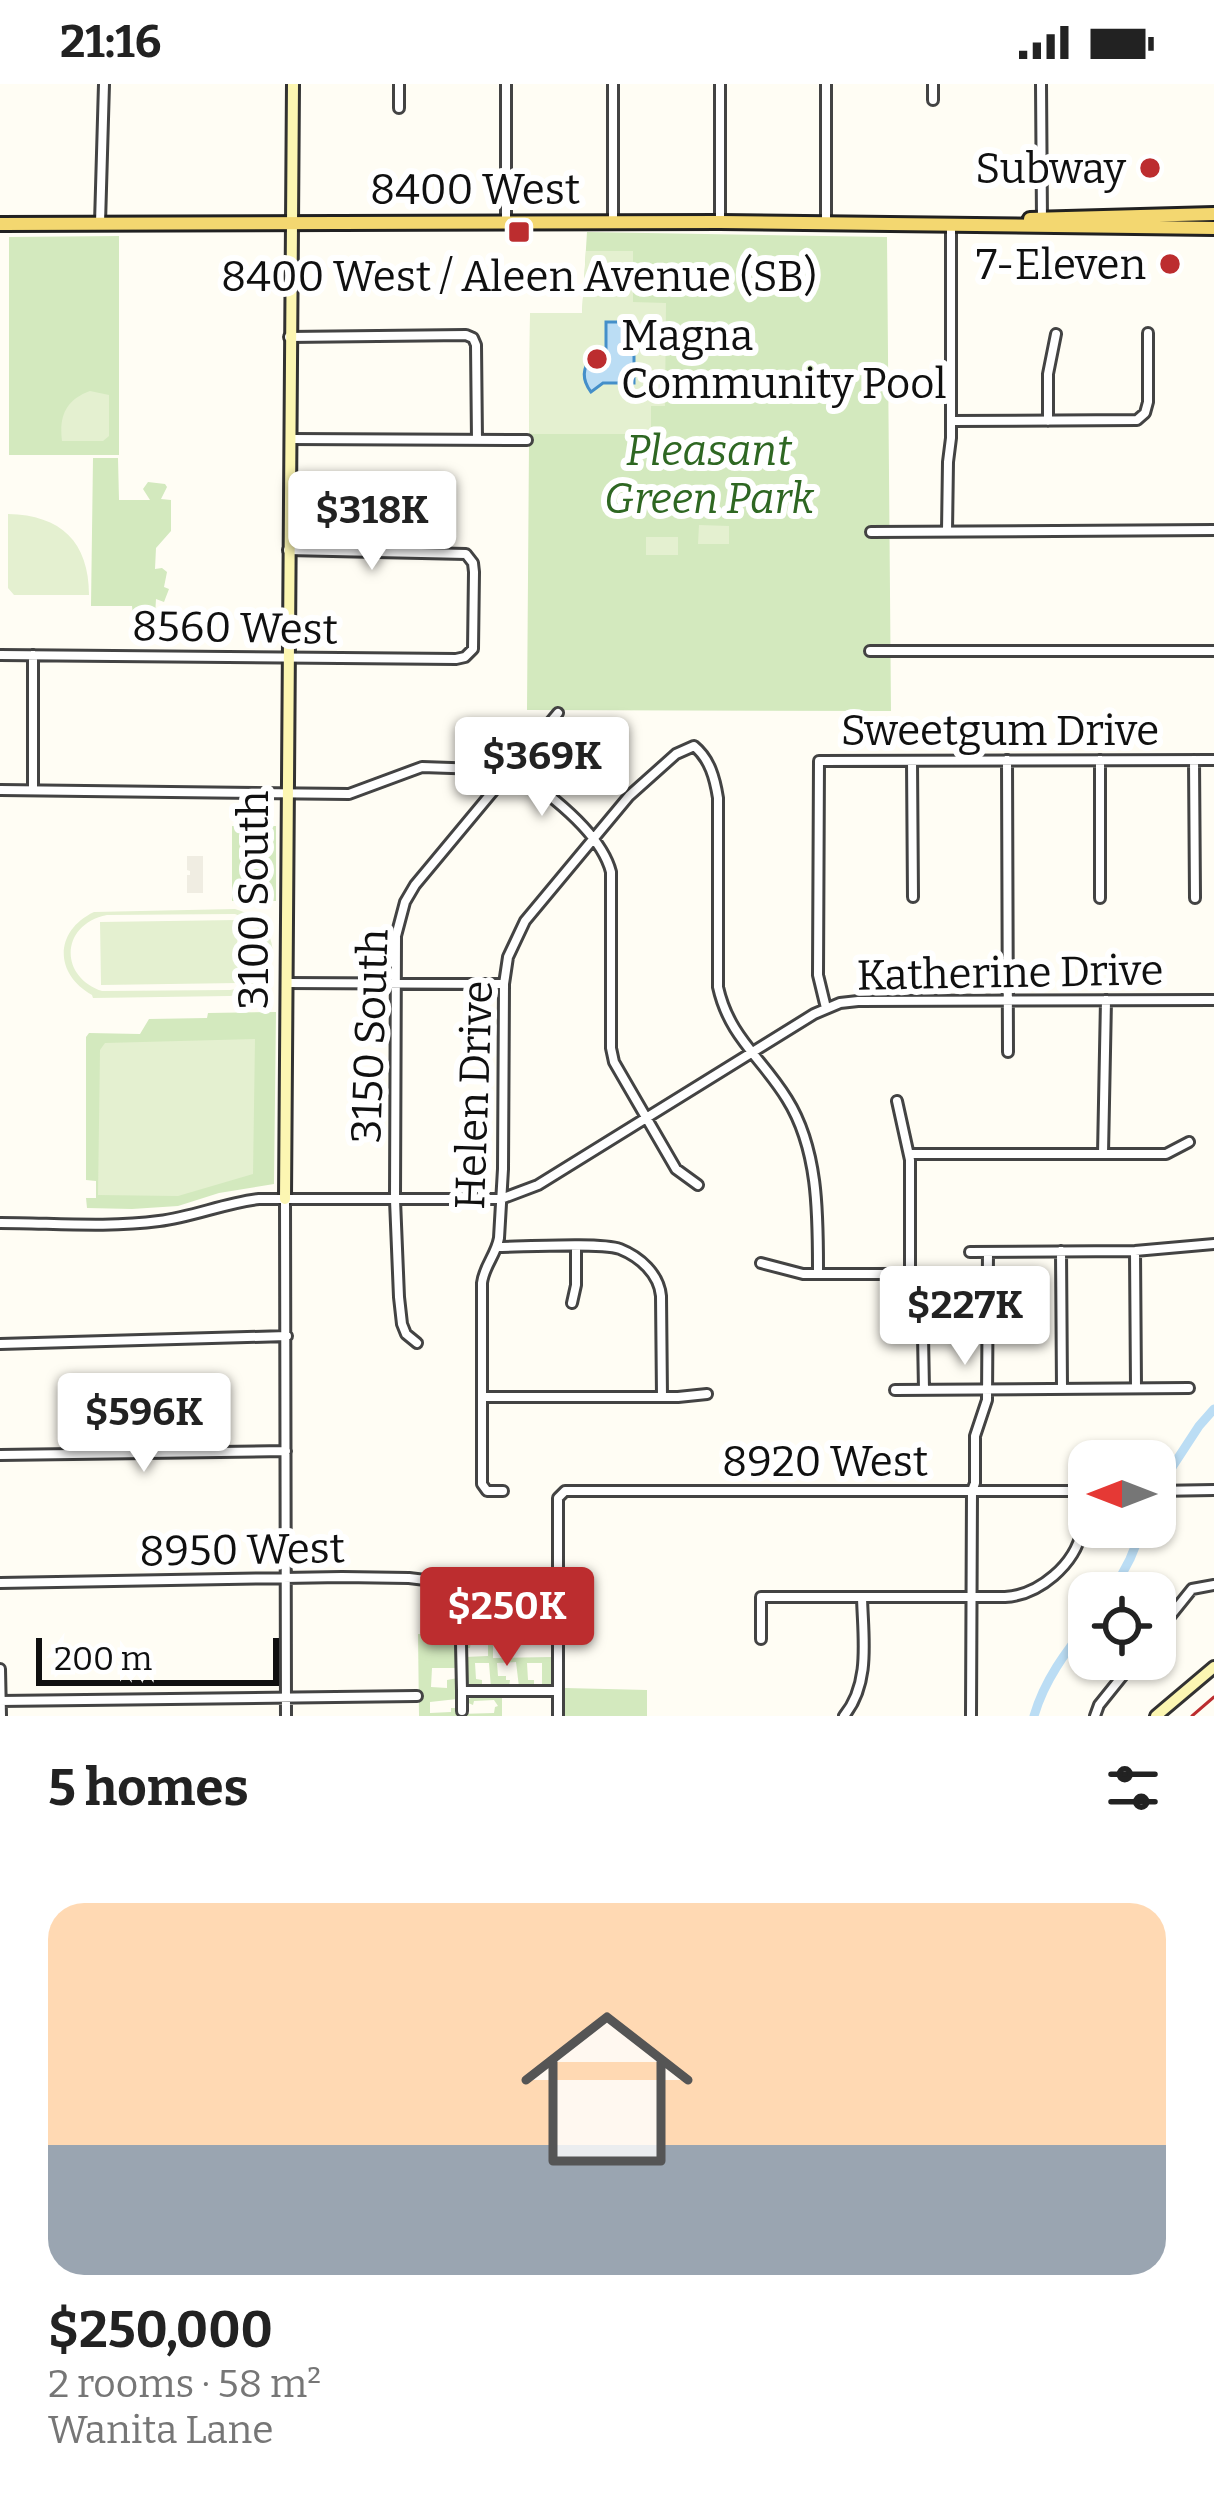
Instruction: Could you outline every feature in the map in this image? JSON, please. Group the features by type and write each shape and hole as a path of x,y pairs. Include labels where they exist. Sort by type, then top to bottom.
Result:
{"main road":[{"name":"8400 West","path":"0,224 951,223 1214,214"},
{"name":"8400 West","path":"1042,222 1214,228"}],"street":[{"path":"100,225 104,84"},
{"name":"3100 South","path":"286,1716 292,84"},
{"path":"399,84 399,108"},
{"path":"506,84 506,222"},
{"path":"613,222 614,84"},
{"path":"720,84 720,222"},
{"path":"826,84 826,223"},
{"path":"933,84 933,100"},
{"path":"1041,84 1042,222"},
{"path":"947,531 951,223"},
{"path":"951,421 1131,421 1145,413 1148,402 1148,333"},
{"path":"1048,421 1048,374 1056,334"},
{"path":"289,337 473,338 476,440"},
{"path":"288,440 527,440"},
{"path":"871,532 1214,530"},
{"name":"8560 West","path":"0,655 457,659 474,646 474,572 468,556 461,552 288,550"},
{"path":"870,651 1214,651"},
{"path":"33,655 33,790"},
{"name":"3150 South","path":"417,1343 406,1334 399,1310 394,1200 396,936 415,885 558,713"},
{"name":"Helen Drive","path":"503,1491 483,1489 482,1283 497,1247 501,1199 503,984 508,956 525,921 629,796 676,754 694,746 712,772 718,798 718,987 729,1020 750,1054"},
{"path":"912,760 913,897"},
{"path":"1007,760 1008,1052"},
{"path":"1100,760 1100,898"},
{"path":"1194,760 1195,898"},
{"name":"Sweetgum Drive","path":"826,1008 818,981 819,761 1214,760"},
{"path":"0,790 349,794 422,767 510,770 531,782 595,840 608,860 611,1048 619,1074 676,1169 698,1185"},
{"path":"286,983 503,984"},
{"path":"1103,1154 1106,1000"},
{"name":"Katherine Drive","path":"501,1199 538,1185 826,1008 858,1001 1214,1000"},
{"path":"750,1054 793,1108 813,1171 818,1274"},
{"path":"897,1101 910,1154 910,1316"},
{"path":"910,1154 1166,1154 1189,1142"},
{"path":"0,1223 153,1222 237,1202 285,1199 501,1199"},
{"path":"970,1252 1135,1251 1214,1244"},
{"path":"497,1247 619,1249 656,1276 662,1296 662,1397"},
{"path":"572,1303 576,1247"},
{"path":"1061,1251 1062,1388"},
{"path":"1135,1251 1136,1388"},
{"path":"971,1716 972,1491 975,1436 987,1400 988,1252"},
{"path":"761,1263 788,1272 910,1274"},
{"path":"923,1335 923,1390"},
{"path":"0,1344 287,1336"},
{"path":"895,1390 1189,1388"},
{"path":"482,1397 706,1394"},
{"path":"0,1455 286,1451"},
{"name":"8920 West","path":"557,1585 558,1498 577,1490 1068,1491"},
{"path":"1176,1491 1214,1490"},
{"path":"761,1639 761,1597 1015,1596 1045,1584 1074,1548"},
{"name":"8950 West","path":"0,1583 390,1578 557,1585"},
{"path":"557,1585 558,1716"},
{"path":"1176,1609 1192,1589 1214,1585"},
{"path":"844,1716 863,1677 862,1597"},
{"path":"461,1643 462,1711"},
{"path":"1156,1716 1214,1667"},
{"path":"0,1669 1,1716"},
{"path":"1095,1716 1119,1680"},
{"path":"462,1691 558,1691"},
{"path":"0,1701 417,1696"}],"green space":[{"name":"Pleasant Green Park","path":"587,232 887,237 891,711 527,710 530,313 582,313"},
{"path":"119,236 119,455 9,455 9,237"},
{"name":"Magna Community Pool","path":"586,251 633,251 633,302 666,303 665,406 651,406 651,434 529,434 530,313 582,313"},
{"path":"90,391 109,395 109,436 103,441 62,441 66,410"},
{"path":"93,458 118,458 119,500 150,500 143,489 148,482 167,487 161,499 171,500 171,531 156,548 155,569 167,572 164,587 169,589 164,602 156,599 155,616 133,616 132,606 91,606"},
{"path":"8,514 43,520 68,535 84,560 89,595 14,595 8,588"},
{"path":"699,525 729,526 729,544 698,544"},
{"path":"646,537 678,537 678,555 646,555"},
{"path":"232,826 276,826 276,901 232,901"},
{"path":"235,909 264,927 273,955 261,981 230,996 93,998 71,976 64,953 71,930 94,912","holes":["235,914 250,921 266,943 264,967 246,985 230,990 102,991 88,984 72,963 74,939 81,929 107,915"]},
{"path":"237,920 238,983 101,985 100,922"},
{"path":"276,1012 274,1184 178,1206 87,1208 86,1198 96,1198 96,1181 86,1180 89,1033 140,1034 149,1019"},
{"path":"255,1039 253,1174 178,1196 98,1195 100,1050 105,1043"},
{"path":"418,1634 493,1634 493,1658 552,1657 552,1686 542,1685 542,1663 527,1663 528,1680 534,1680 534,1685 519,1687 516,1662 497,1663 498,1676 510,1680 509,1687 491,1688 489,1663 475,1663 476,1679 482,1685 471,1686 466,1680 465,1657 488,1656 488,1641 471,1642 470,1648 467,1642 457,1642 457,1668 432,1668 431,1687 447,1688 447,1680 458,1678 457,1699 430,1702 430,1713 456,1708 459,1714 494,1713 498,1706 494,1700 466,1702 474,1695 502,1695 502,1716 419,1716"},
{"path":"565,1688 647,1690 647,1716 565,1716"}],"shaded area":[{"path":"187,856 203,856 203,893 187,893"}],"water":[{"path":"606,322 634,322 634,383 603,383 591,392 585,370 592,357 606,367"}],"waterway":[{"path":"1176,1461 1214,1409"},
{"path":"1123,1572 1134,1548"},
{"path":"1034,1716 1068,1652"}],"railway":[{"path":"1192,1716 1214,1697"}],"place":[{"name":"Subway","path":"1150,168"},
{"name":"8400 West / Aleen Avenue (SB)","path":"519,232"},
{"name":"7-Eleven","path":"1170,264"},
{"name":"Magna Community Pool","path":"597,359"}]}
